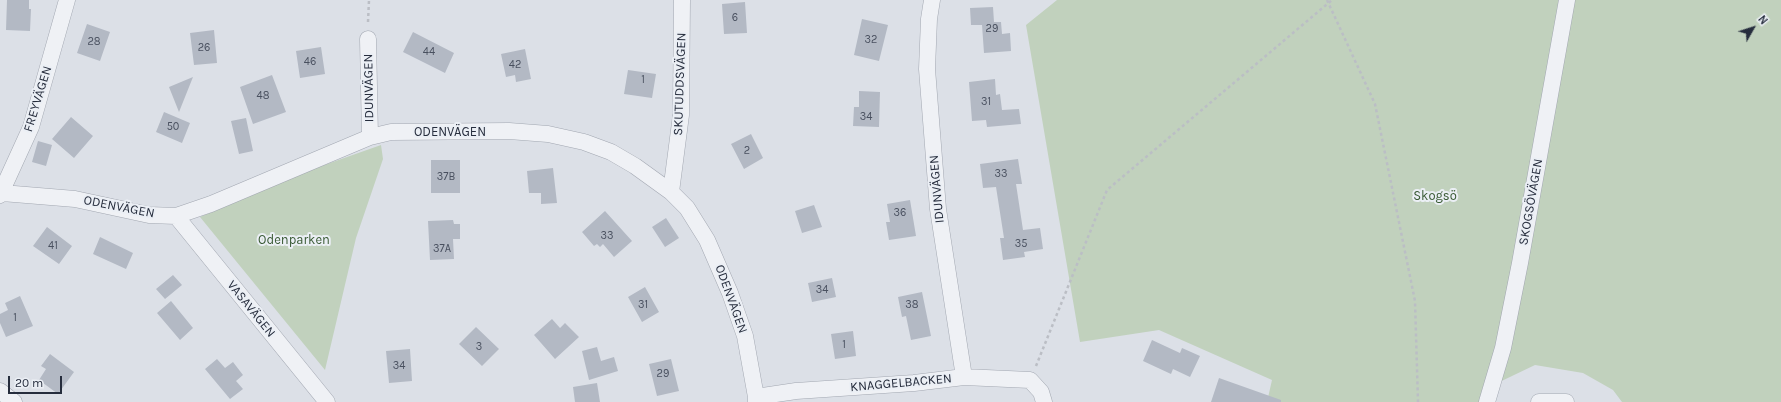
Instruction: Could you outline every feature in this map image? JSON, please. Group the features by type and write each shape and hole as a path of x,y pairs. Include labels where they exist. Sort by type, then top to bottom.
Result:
{"street":[{"name":"FREYVÄGEN","path":"1,194 31,127 66,0"},
{"name":"SKUTUDDSVÄGEN","path":"671,192 681,114 682,0"},
{"name":"IDUNVÄGEN","path":"932,0 929,19 926,69 938,210 964,377"},
{"name":"SKOGSÖVÄGEN","path":"1487,402 1503,348 1520,263 1567,0"},
{"name":"IDUNVÄGEN","path":"368,39 370,137"},
{"name":"ODENVÄGEN","path":"1,194 75,199 149,215 176,216 211,204 370,137 391,132 510,131 548,134 584,142 611,152 635,166 671,192 687,208 707,240 719,266 745,336 756,399"},
{"name":"VASAVÄGEN","path":"176,216 327,402"},
{"name":"KNAGGELBACKEN","path":"756,399 796,391 914,383 964,377 1030,380"},
{"path":"1030,380 1043,397"},
{"path":"0,391 14,402"},
{"path":"1540,402 1566,402"}],"path":[{"path":"368,39 369,0"},
{"path":"1030,380 1107,190 1332,0"},
{"path":"1328,2 1375,104 1415,301 1418,402"}],"green space":[{"name":"Skogsö","path":"1057,0 1781,0 1781,402 1622,402 1613,390 1583,373 1535,365 1489,387 1479,402 1267,402 1272,380 1159,330 1080,342 1026,25"},
{"name":"Odenparken","path":"381,145 383,159 356,238 325,370 200,217 296,175"}],"building":[{"path":"7,0 29,0 29,9 31,9 30,31 6,30"},
{"path":"745,2 747,33 724,34 722,4"},
{"path":"993,7 994,22 1001,22 1002,34 1010,33 1011,51 984,53 982,25 971,25 970,8"},
{"path":"862,19 888,25 879,61 854,55"},
{"path":"87,24 110,32 100,61 77,53"},
{"path":"214,30 217,63 194,65 190,33"},
{"path":"413,32 454,53 445,73 403,52"},
{"path":"321,47 325,74 300,78 296,51"},
{"path":"525,49 531,79 516,82 515,75 506,77 501,54"},
{"path":"628,70 656,74 652,98 624,94"},
{"path":"272,75 286,112 253,124 240,87"},
{"path":"193,77 179,112 169,87"},
{"path":"995,79 996,95 1000,94 1002,110 1019,109 1021,124 987,127 986,120 972,121 969,82"},
{"path":"859,91 880,92 879,127 853,126 854,107 859,107"},
{"path":"164,112 190,123 182,143 156,132"},
{"path":"71,117 93,136 74,158 52,139"},
{"path":"246,118 253,151 239,154 231,121"},
{"path":"751,134 763,158 744,169 731,144"},
{"path":"38,141 52,145 46,166 32,162"},
{"path":"1018,159 1022,184 1016,184 1023,230 1040,228 1043,249 1024,252 1025,257 1003,260 1000,238 1004,238 996,187 983,188 980,164"},
{"path":"431,160 460,160 460,193 431,193"},
{"path":"553,168 557,203 541,204 541,193 529,193 527,171"},
{"path":"910,200 916,236 889,240 886,222 890,222 887,204"},
{"path":"814,205 822,227 802,233 795,211"},
{"path":"605,211 632,241 614,257 603,244 600,247 597,244 594,246 582,232"},
{"path":"666,218 679,238 665,247 652,227"},
{"path":"453,220 454,224 460,224 460,239 453,239 454,259 430,260 428,221"},
{"path":"47,227 72,246 59,264 33,246"},
{"path":"100,237 133,253 126,269 93,254"},
{"path":"173,275 182,285 165,299 156,289"},
{"path":"832,278 836,297 812,302 808,283"},
{"path":"645,287 659,312 642,322 628,297"},
{"path":"922,292 931,336 911,340 906,316 902,317 898,297"},
{"path":"20,296 33,326 6,337 0,323 0,314 8,310 5,303"},
{"path":"171,301 193,328 180,340 157,313"},
{"path":"552,319 560,328 565,323 579,337 555,359 534,335"},
{"path":"476,327 499,349 482,366 459,344"},
{"path":"853,331 856,356 835,359 831,334"},
{"path":"1152,340 1180,353 1182,348 1200,356 1190,377 1173,369 1171,374 1143,361"},
{"path":"597,347 601,361 614,357 618,371 589,380 582,351"},
{"path":"410,349 412,381 389,383 386,351"},
{"path":"50,354 74,372 58,394 39,380 46,369 41,366"},
{"path":"217,359 225,368 233,362 243,375 236,381 243,389 230,399 205,369"},
{"path":"671,359 679,391 657,396 649,364"},
{"path":"1219,378 1281,400 1281,402 1211,402"},
{"path":"597,383 600,402 575,402 573,387"}]}
